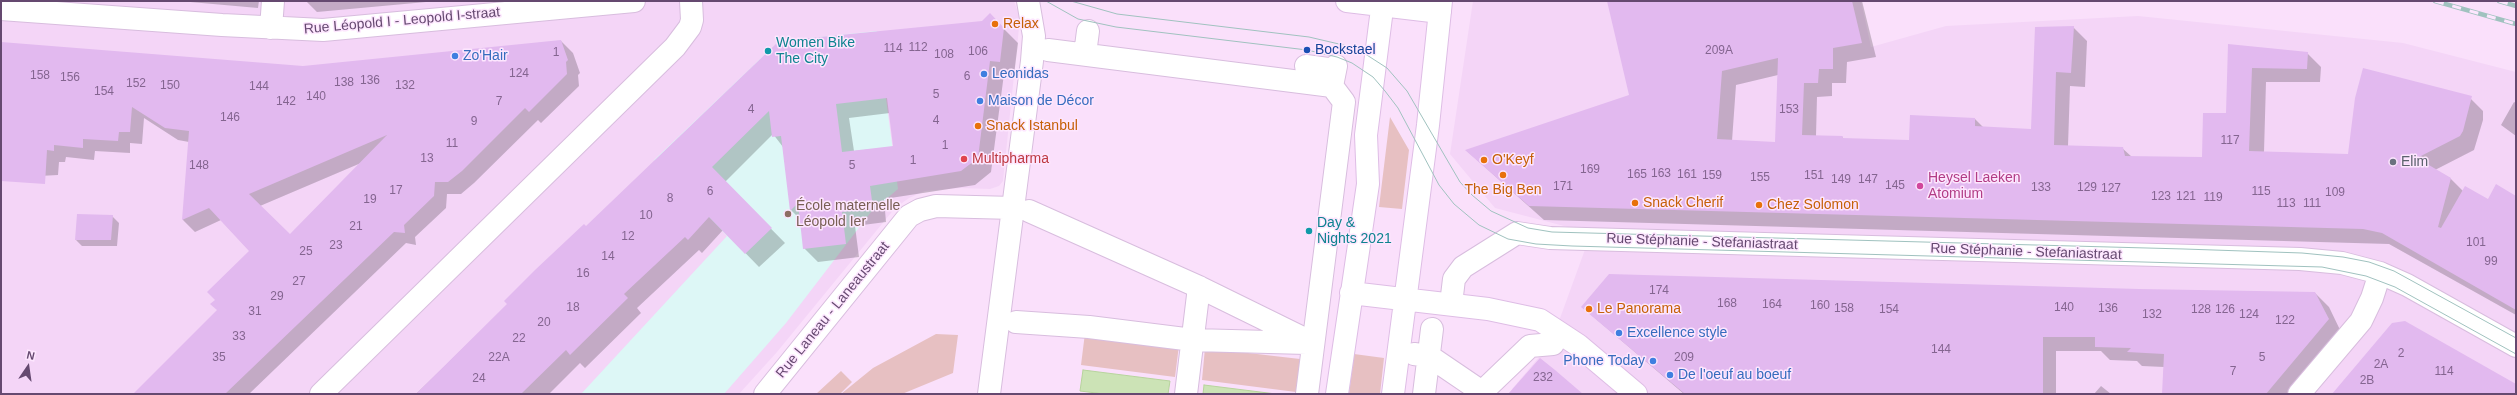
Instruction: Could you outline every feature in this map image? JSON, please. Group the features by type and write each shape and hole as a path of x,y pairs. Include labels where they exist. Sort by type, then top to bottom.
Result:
{"street":[{"path":"271,28 272,1"},
{"name":"Rue Léopold I - Leopold I-straat","path":"1,9 271,28 323,30 634,1"},
{"path":"321,394 675,47 690,27 692,20 691,1"},
{"path":"989,394 1021,210 1034,48 1034,36 1028,1"},
{"path":"1347,1 1440,6 1406,298 1393,394"},
{"path":"1337,394 1368,184 1366,135 1382,3"},
{"path":"1048,50 1086,42 1124,44"},
{"path":"1086,42 1334,74"},
{"path":"1306,66 1334,74"},
{"path":"1307,394 1320,343 1336,211 1344,102 1334,74"},
{"name":"Rue Laneau - Laneaustraat","path":"765,394 909,216 920,210 936,206 1021,210"},
{"path":"1021,210 1320,343"},
{"name":"Rue Stéphanie - Stefaniastraat","path":"1451,304 1454,280 1463,266 1517,233 1557,238 2300,259 2342,263 2380,273 2407,285 2516,346"},
{"path":"2299,394 2361,321 2372,298 2380,273"},
{"path":"1186,394 1199,288"},
{"path":"1351,292 1509,312 1540,320 1578,345 1636,394"},
{"path":"1016,322 1089,327 1193,340 1320,343"},
{"path":"1424,394 1421,355 1432,329"},
{"path":"1421,355 1482,393 1530,346 1553,344"}],"shaded area":[{"path":"1,1 1014,1 1020,18 1003,181 999,186 990,189 961,188 925,191 909,198 895,208 777,352 739,394 1,394"},
{"path":"1473,1 1861,1 1871,47 1946,26 2138,16 2403,43 2516,72 2516,394 1513,394 1512,389 1551,343 1591,233 1495,208 1450,154"},
{"name":"École maternelle Léopold Ier","path":"877,31 898,189 871,212 786,323 724,394 581,394 727,236 654,160 779,41"},
{"path":"1390,117 1409,150 1402,209 1379,207"},
{"path":"1085,333 1179,345 1175,377 1081,365"},
{"path":"936,334 958,335 953,373 902,394 841,394 873,368"},
{"path":"1205,348 1300,359 1296,392 1202,380"},
{"path":"1354,354 1384,358 1380,394 1349,394"},
{"path":"1083,370 1170,381 1168,394 1104,394 1080,391"},
{"path":"841,371 852,382 840,394 816,394"},
{"path":"1204,385 1276,394 1203,394"}],"building":[{"path":"1607,1 1852,1 1862,43 1833,48 1833,69 1819,69 1818,83 1804,83 1802,135 1909,140 1910,115 1975,118 1975,126 2031,129 2035,27 2074,26 2071,73 2056,72 2054,145 2123,147 2125,156 2202,157 2203,113 2226,113 2228,44 2308,52 2307,69 2252,68 2249,151 2348,154 2355,98 2363,68 2472,96 2463,131 2460,136 2417,158 2451,178 2438,227 2441,228 2465,186 2488,199 2496,184 2516,196 2516,310 2382,233 2363,229 1529,206 1465,150 1629,95","holes":["1778,58 1775,142 1717,139 1722,71"]},
{"path":"990,13 1004,28 1000,62 990,61 978,158 961,171 870,186 873,208 842,212 846,244 803,249 798,203 790,211 781,136 772,137 769,111 712,167 772,228 745,254 709,217 688,240 685,237 624,294 628,298 570,355 566,350 521,394 416,394 507,304 504,301 535,270 584,224 586,226 779,41 982,21","holes":["887,98 893,146 842,152 836,104"]},
{"path":"561,40 568,60 566,62 567,74 529,112 525,108 462,171 448,182 435,182 434,196 404,225 405,233 394,232 225,394 133,394 217,310 210,304 215,300 207,292 249,251 209,208 182,220 189,131 165,128 132,107 130,132 119,132 118,141 83,139 83,148 54,145 54,151 47,150 45,184 1,181 1,42 303,66","holes":["387,135 290,234 249,194"]},
{"path":"77,214 113,215 111,240 75,240"},
{"path":"1609,274 2139,289 2315,292 2329,319 2266,394 2162,394 2164,354 2127,352 2131,348 2095,347 2095,337 2043,337 2043,394 1685,394 1581,307"},
{"path":"2405,321 2516,384 2516,394 2332,394 2392,323"},
{"path":"1540,358 1555,370 1583,394 1508,394"}],"tram line":[{"path":"1046,1 1078,19 1116,27 1307,50 1337,57 1352,63 1373,77 1398,108 1439,185 1454,204 1479,225 1508,239 1536,244 1572,246 2322,267 2366,276 2395,287 2516,354"},
{"path":"1071,1 1117,14 1309,37 1356,48 1387,68 1407,91 1460,182 1472,195 1491,211 1528,228 1552,232 2184,249 2302,253 2343,257 2369,262 2394,271 2516,338"},
{"path":"1984,248 2011,252"}],"railway":[{"path":"2435,1 2516,24"},
{"path":"2499,1 2516,6"}],"place":[{"name":"Relax","path":"995,24"},
{"name":"Bockstael","path":"1307,50"},
{"name":"Women Bike The City","path":"768,51"},
{"name":"Zo'Hair","path":"455,56"},
{"name":"Leonidas","path":"984,74"},
{"name":"Maison de Décor","path":"980,101"},
{"name":"Snack Istanbul","path":"978,126"},
{"name":"Multipharma","path":"964,159"},
{"name":"O'Keyf","path":"1484,160"},
{"name":"Elim","path":"2393,162"},
{"name":"The Big Ben","path":"1503,175"},
{"name":"Heysel Laeken Atomium","path":"1920,186"},
{"name":"Snack Cherif","path":"1635,203"},
{"name":"Chez Solomon","path":"1759,205"},
{"name":"École maternelle Léopold Ier","path":"788,214"},
{"name":"Day & Nights 2021","path":"1309,231"},
{"name":"Le Panorama","path":"1589,309"},
{"name":"Excellence style","path":"1619,333"},
{"name":"Phone Today","path":"1653,361"},
{"name":"De l'oeuf au boeuf","path":"1670,375"}]}
